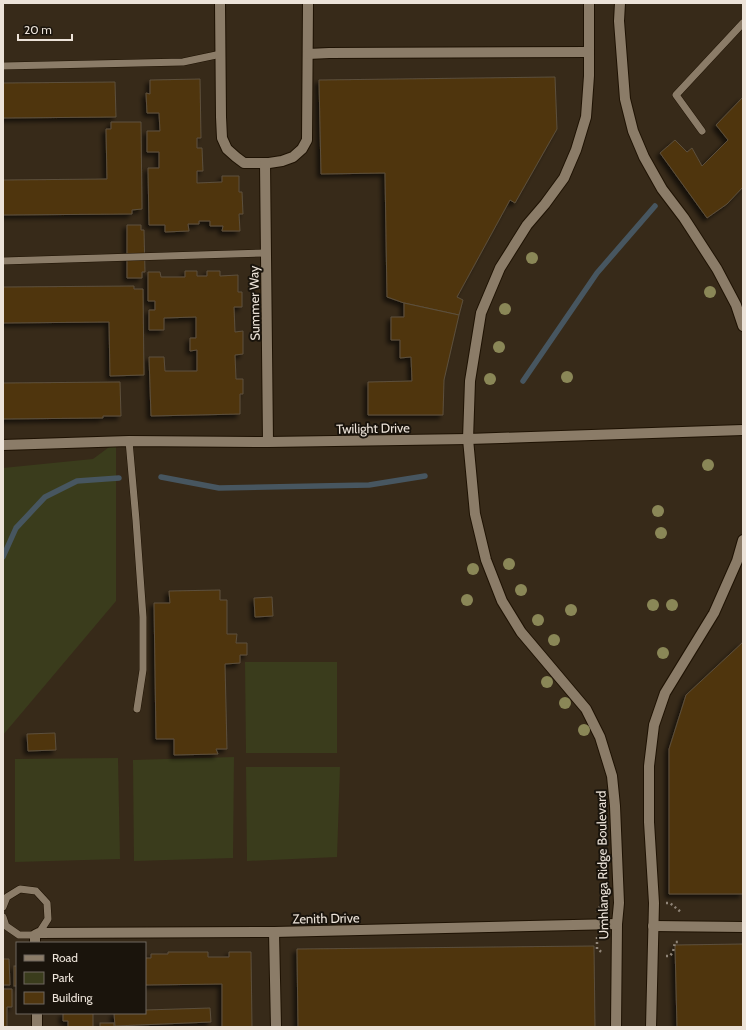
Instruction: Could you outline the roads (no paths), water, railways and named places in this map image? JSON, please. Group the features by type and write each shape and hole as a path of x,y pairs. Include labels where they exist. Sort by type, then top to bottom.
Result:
{"street":[{"path":"220,3 222,138 227,149 244,162 265,163 282,161 293,157 302,149 306,140 308,3"},
{"name":"Umhlanga Ridge Boulevard","path":"589,3 589,76 586,117 576,150 564,178 527,225 500,268 481,313 470,381 468,439 475,514 486,560 502,601 521,632 586,709 600,737 612,776 616,821 618,903 616,1027"},
{"path":"620,3 619,21 625,99 633,131 644,157 662,189 684,218 717,269 736,305 743,326"},
{"path":"308,54 589,52"},
{"name":"Summer Way","path":"265,163 268,442"},
{"name":"Twilight Drive","path":"3,445 129,441 268,442 468,439 743,430"},
{"path":"651,1027 654,903 649,766 654,725 665,693 714,613 737,560 743,540"},
{"name":"Zenith Drive","path":"37,937 617,924"},
{"path":"653,926 743,927"},
{"path":"274,932 276,1027"},
{"path":"37,1014 37,1027"}],"lane":[{"path":"702,131 676,95 743,23"},
{"path":"3,66 183,62 221,54"},
{"path":"3,261 266,253"},
{"path":"129,441 143,617 142,670 137,709"},
{"path":"3,907 7,897 20,889 36,891 47,903 48,919 37,937 19,935 6,926 3,917"}],"waterway":[{"path":"523,381 597,273 655,206"},
{"path":"161,477 219,488 369,485 425,476"},
{"path":"3,557 16,528 45,497 77,481 119,478"}]}
